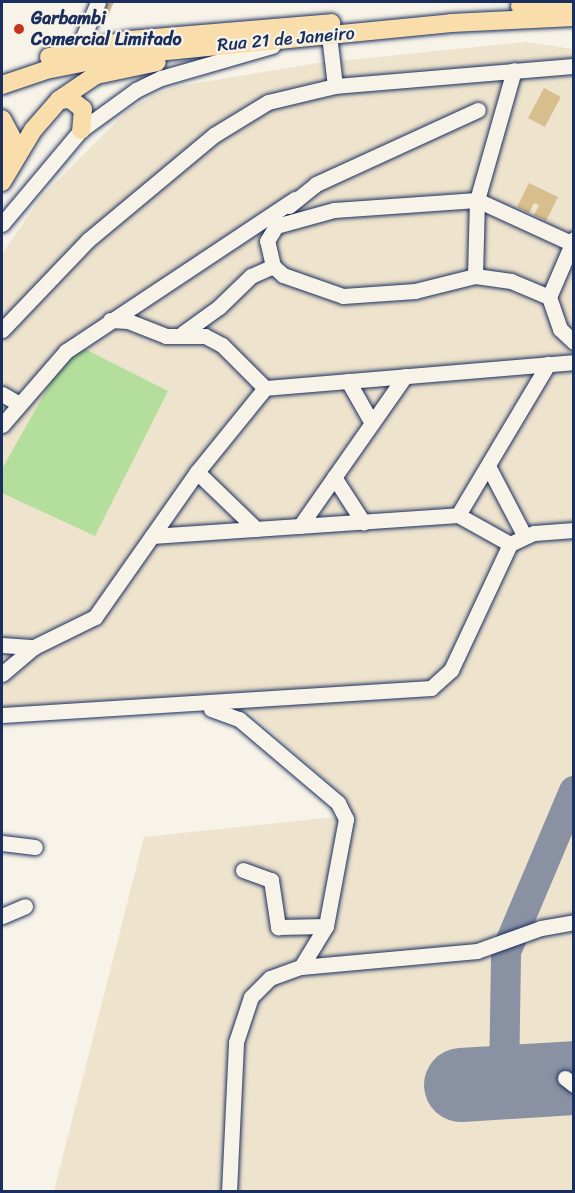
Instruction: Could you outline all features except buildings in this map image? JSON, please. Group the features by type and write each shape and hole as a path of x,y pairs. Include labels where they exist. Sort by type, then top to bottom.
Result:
{"main road":[{"path":"2,72 78,49 141,39 449,13 537,3 572,2"},
{"name":"Rua 21 de Janeiro","path":"2,85 106,57 534,16 573,17"},
{"path":"2,182 33,130 59,100 85,81 111,71 283,40"},
{"path":"59,100 70,99 83,109 81,130"},
{"path":"2,118 11,136 2,159"}],"street":[{"path":"78,49 98,2"},
{"path":"328,35 335,86"},
{"path":"2,224 81,130 161,78 283,40"},
{"path":"2,330 88,240 232,122 268,102 335,86 573,66"},
{"path":"475,276 477,200 514,70"},
{"path":"2,425 66,351 110,320 295,199 357,164 478,110"},
{"path":"295,199 267,241 273,266 314,288 343,296 415,291 475,276 511,281 549,297"},
{"path":"276,226 334,210 477,200 572,241 549,297 560,329 573,342"},
{"path":"110,320 128,321 166,336 183,333 219,307 251,276 273,266"},
{"path":"183,333 222,345 265,388"},
{"path":"2,674 34,647 83,627 95,617 197,472 265,388 573,362"},
{"path":"458,515 548,364"},
{"path":"300,526 405,376"},
{"path":"348,381 372,423"},
{"path":"2,394 19,404"},
{"path":"488,466 524,535"},
{"path":"197,472 256,529"},
{"path":"334,477 363,522"},
{"path":"152,536 458,515 510,544"},
{"path":"2,715 431,688 451,670 510,544 524,535 573,530"},
{"path":"2,645 34,647"},
{"path":"2,724 210,709 232,713 343,812 341,863 326,926 300,967"},
{"path":"2,843 35,847"},
{"path":"243,870 271,880 278,927 326,926"},
{"path":"2,916 24,906"},
{"path":"229,1191 241,1018 251,997 270,978 300,967 477,951 541,928 573,922"}],"shaded area":[{"path":"526,42 573,49 573,1191 54,1191 144,837 335,817 350,802 241,704 2,722 2,254 42,196 128,110 156,94 179,86 318,63"}],"green space":[{"path":"73,343 168,391 95,536 2,493 2,469"}],"taxiway":[{"path":"504,1083 506,952 574,791"}],"runway":[{"path":"461,1085 574,1078"}],"place":[{"name":"Garbambi Comercial Limitado","path":"19,29"}]}
